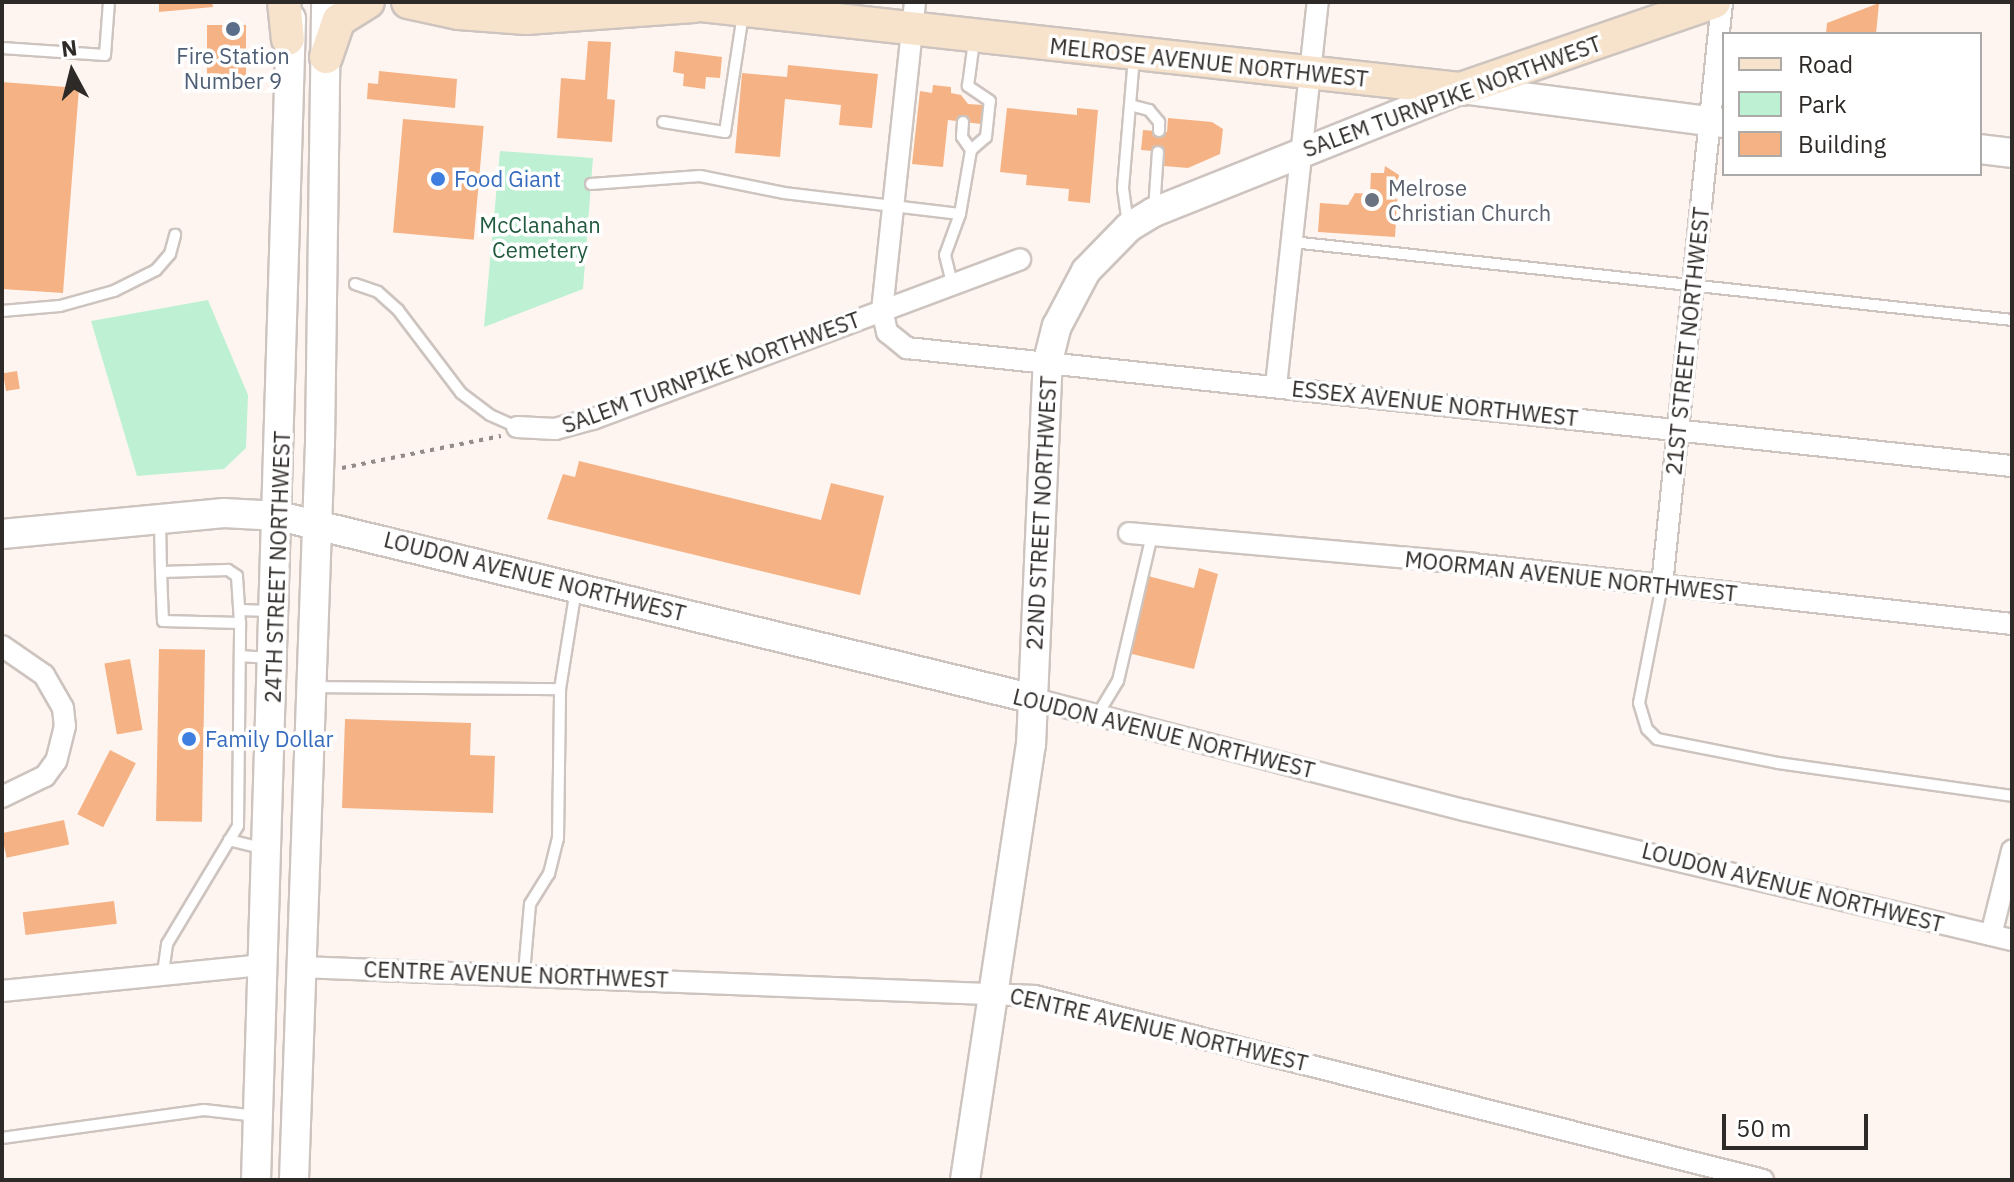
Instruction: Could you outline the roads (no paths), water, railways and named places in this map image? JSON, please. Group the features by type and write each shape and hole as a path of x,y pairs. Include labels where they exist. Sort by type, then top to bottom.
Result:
{"main road":[{"path":"284,2 288,39"},
{"path":"326,57 339,20 368,2"},
{"name":"MELROSE AVENUE NORTHWEST","path":"407,2 459,13 526,18 684,4 743,13 913,16 975,38 1461,89"},
{"name":"SALEM TURNPIKE NORTHWEST","path":"1461,89 1714,2"}],"street":[{"name":"24TH STREET NORTHWEST","path":"293,2 288,39 306,134 317,522 294,1180"},
{"name":"24TH STREET NORTHWEST","path":"256,1180 279,516 306,134 326,57 326,2"},
{"path":"1276,386 1298,153 1318,2"},
{"name":"21ST STREET NORTHWEST","path":"1662,585 1693,288 1717,123 1722,2"},
{"path":"882,310 913,16"},
{"name":"MELROSE AVENUE NORTHWEST","path":"1461,89 1717,123"},
{"name":"SALEM TURNPIKE NORTHWEST","path":"1193,194 1461,89"},
{"path":"1982,149 2012,153"},
{"name":"22ND STREET NORTHWEST","path":"965,1180 1034,699 1048,361 1071,294 1105,248 1129,227 1193,194"},
{"name":"SALEM TURNPIKE NORTHWEST","path":"517,427 555,429 593,419 1020,259"},
{"name":"ESSEX AVENUE NORTHWEST","path":"882,310 887,332 907,348 2012,466"},
{"path":"2,534 224,513 317,522"},
{"name":"LOUDON AVENUE NORTHWEST","path":"317,522 1098,714 1464,810 2012,940"},
{"name":"MOORMAN AVENUE NORTHWEST","path":"1129,533 1662,585 2012,624"},
{"path":"2,646 44,675 63,708 65,726 56,761 45,776 2,797"},
{"path":"1991,935 2012,851"},
{"path":"2,991 264,965"},
{"name":"CENTRE AVENUE NORTHWEST","path":"301,967 993,991 1035,996 1763,1180"}],"lane":[{"path":"2,48 105,55 109,2"},
{"path":"663,122 725,132 743,13"},
{"path":"966,101 975,38"},
{"path":"1129,227 1123,188 1134,55"},
{"path":"952,283 945,255 960,214 971,150 986,137 990,101 968,86"},
{"path":"1130,105 1149,110 1159,122 1159,131"},
{"path":"963,122 962,137 971,150"},
{"path":"1154,212 1158,152"},
{"path":"591,184 700,176 784,193 891,203 960,214"},
{"path":"2,311 60,306 114,291 156,270 170,254 175,235"},
{"path":"1292,242 1693,288 2012,320"},
{"name":"SALEM TURNPIKE NORTHWEST","path":"355,284 378,292 398,310 461,393 490,415 517,427"},
{"path":"160,518 163,621 240,623"},
{"path":"1098,714 1118,681 1152,535"},
{"path":"161,572 228,570 237,576 240,610 238,826 167,944 163,973"},
{"path":"1662,585 1639,703 1641,717 1657,739 1778,763 2012,796"},
{"path":"524,973 530,904 549,874 558,839 560,689 576,586"},
{"path":"240,610 275,611"},
{"path":"240,656 274,658"},
{"path":"311,687 560,689"},
{"path":"238,798 269,799"},
{"path":"229,840 268,849"},
{"path":"2,1138 204,1110 259,1117"}],"place":[{"name":"Fire Station Number 9","path":"233,29"},
{"name":"Food Giant","path":"438,179"},
{"name":"Melrose Christian Church","path":"1372,200"},
{"name":"Family Dollar","path":"189,739"}],"park label":[{"name":"McClanahan Cemetery","path":"540,236"}]}
